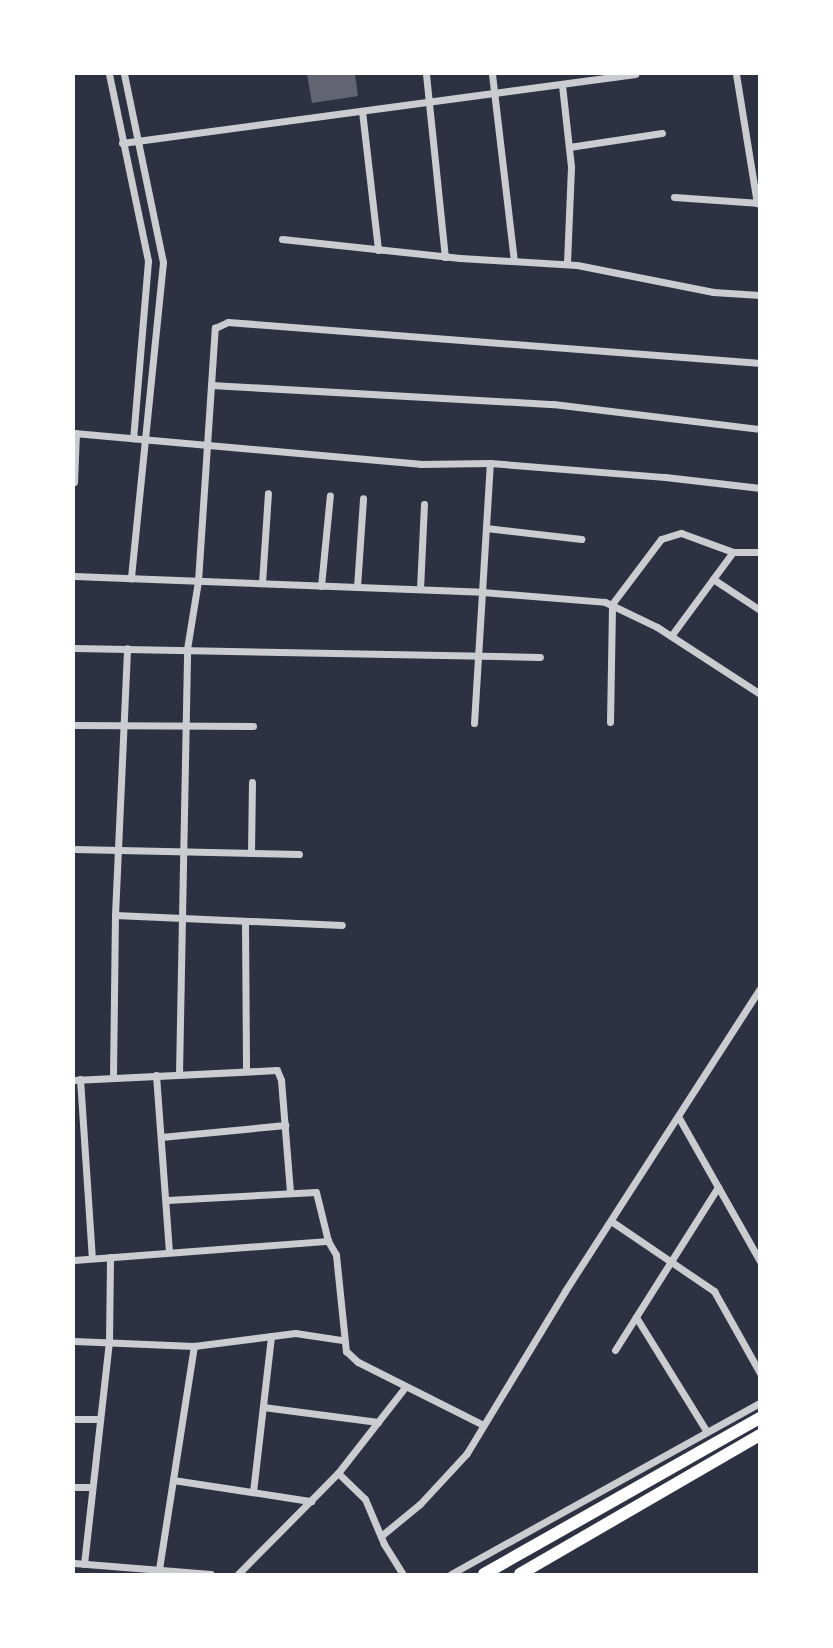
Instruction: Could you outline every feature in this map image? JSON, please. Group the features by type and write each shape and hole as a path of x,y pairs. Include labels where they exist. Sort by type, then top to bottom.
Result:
{"main road":[{"path":"484,1574 760,1418"},
{"path":"520,1574 755,1438"}],"street":[{"path":"109,74 148,261 133,438"},
{"path":"124,74 163,262 148,439 131,578"},
{"path":"426,74 445,257"},
{"path":"492,74 514,261"},
{"path":"572,74 573,83"},
{"path":"122,143 495,95 635,74"},
{"path":"674,197 758,203 736,74"},
{"path":"562,85 569,147 567,264"},
{"path":"362,111 378,250"},
{"path":"569,147 663,133"},
{"path":"282,239 445,257 567,264 713,292 760,295"},
{"path":"179,1073 187,649 198,581 215,328 228,322 760,363"},
{"path":"211,385 553,404 760,429"},
{"path":"74,482 75,433 420,464 490,463 760,488"},
{"path":"474,723 490,463"},
{"path":"262,583 268,493"},
{"path":"321,586 330,495"},
{"path":"357,587 363,498"},
{"path":"420,589 424,504"},
{"path":"486,528 581,539"},
{"path":"610,722 612,604 668,534 681,533 733,552 760,552"},
{"path":"671,636 733,552"},
{"path":"74,576 482,592 612,604 671,636 760,694"},
{"path":"713,579 760,610"},
{"path":"74,648 540,657"},
{"path":"113,1077 114,915 127,648"},
{"path":"74,725 253,726"},
{"path":"251,853 252,782"},
{"path":"74,849 299,854"},
{"path":"114,915 342,925"},
{"path":"244,921 246,1069"},
{"path":"381,1536 435,1490 467,1453 760,988"},
{"path":"92,1258 76,1080 246,1069 276,1070 285,1125 290,1191"},
{"path":"156,1075 169,1252"},
{"path":"679,1118 760,1261"},
{"path":"161,1137 285,1125"},
{"path":"615,1350 718,1187"},
{"path":"167,1200 290,1191 316,1192 328,1241 336,1255 342,1340 358,1362 483,1425"},
{"path":"611,1221 714,1291 760,1373"},
{"path":"74,1260 328,1241"},
{"path":"83,1564 89,1487 109,1342 110,1257"},
{"path":"636,1317 707,1432"},
{"path":"74,1341 194,1346 271,1336 313,1334 342,1340"},
{"path":"253,1492 271,1336"},
{"path":"159,1569 194,1346"},
{"path":"238,1574 338,1473 406,1386"},
{"path":"451,1574 760,1403"},
{"path":"263,1407 378,1422"},
{"path":"74,1419 98,1419"},
{"path":"338,1473 365,1499 381,1536 403,1574"},
{"path":"173,1480 310,1501"},
{"path":"74,1487 89,1487"},
{"path":"74,1563 211,1574"},
{"path":"118,1565 118,1574"}],"building":[{"path":"307,74 355,74 358,96 312,103"}]}
